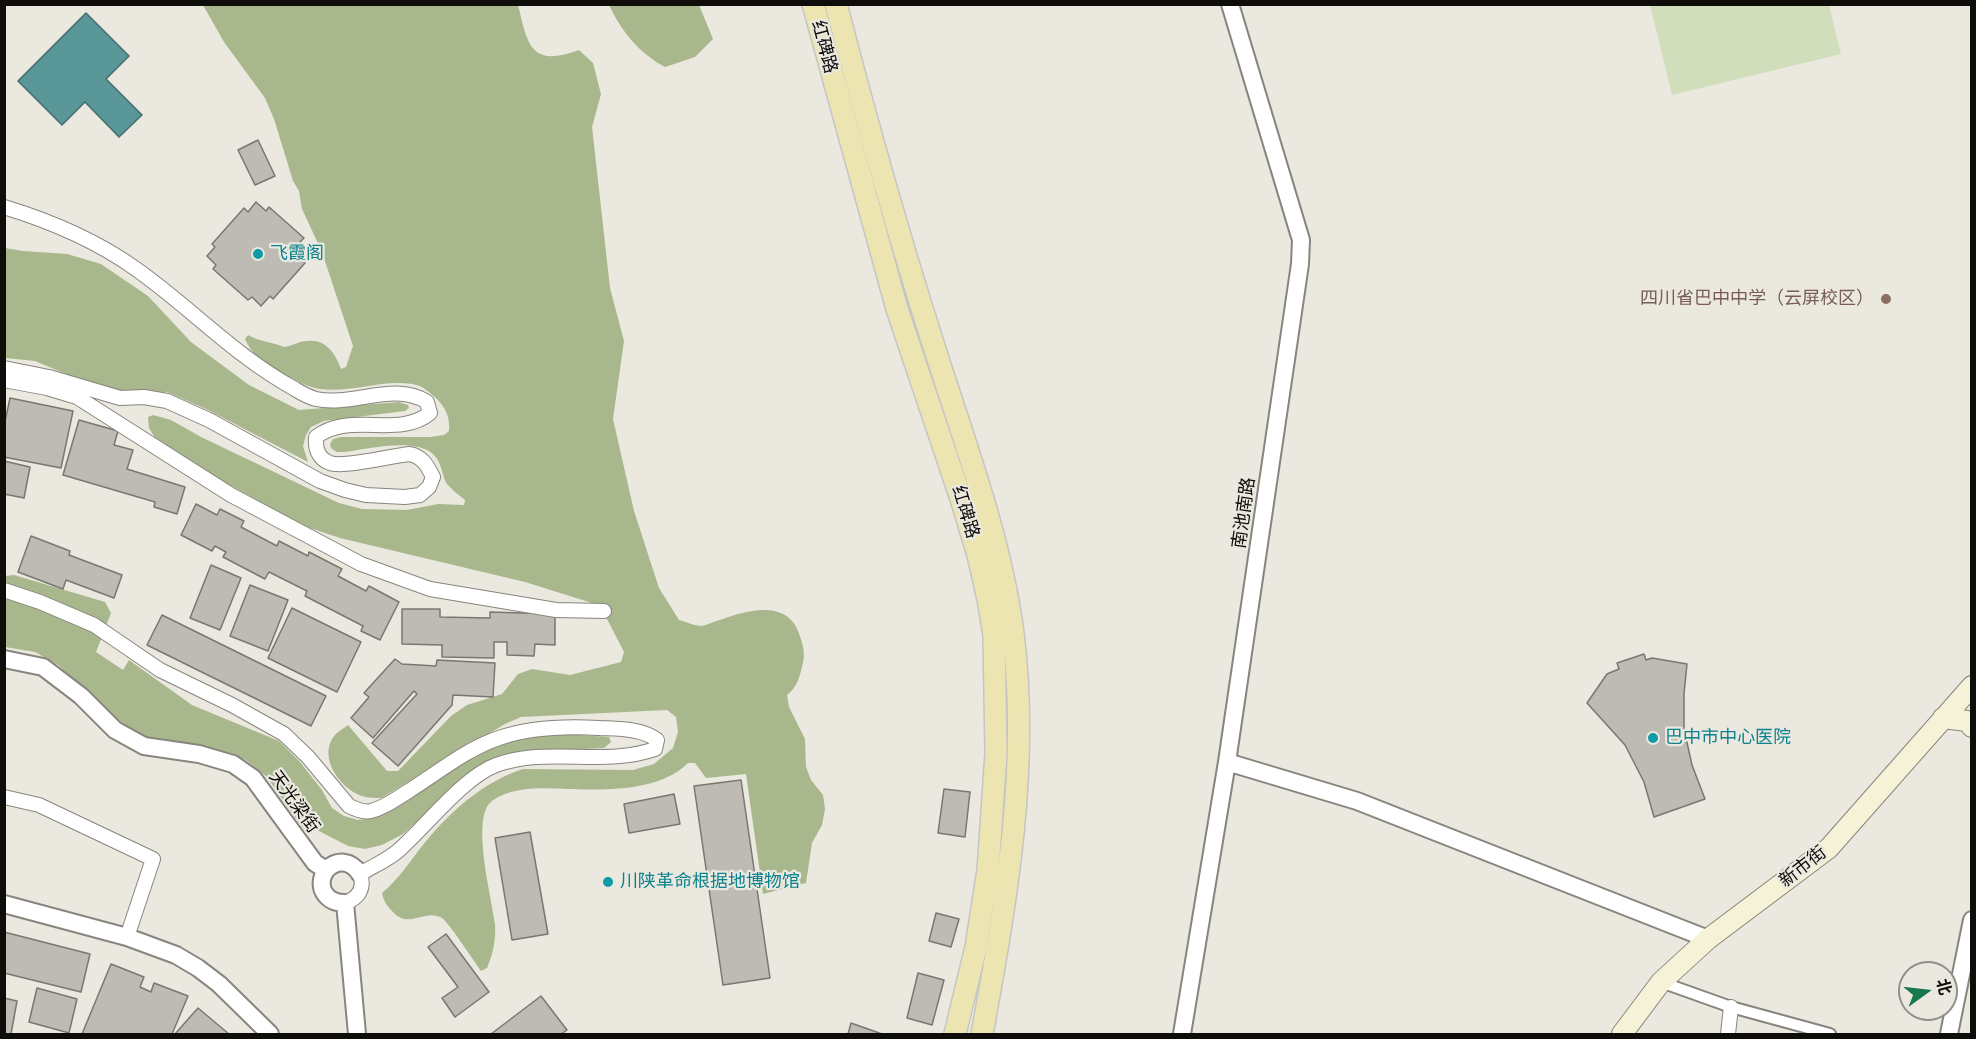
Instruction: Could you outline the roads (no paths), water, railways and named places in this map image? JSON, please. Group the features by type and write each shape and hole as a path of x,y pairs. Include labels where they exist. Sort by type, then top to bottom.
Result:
{"main road":[{"name":"红碑路","path":"813,4 897,309 978,555 994,635 996,753 988,870 976,946 955,1035"},
{"path":"836,4 918,297 991,529 1005,581 1014,635 1018,708 1016,792 1010,868 982,1035"},
{"name":"新市街","path":"1622,1035 1661,982 1708,939 1829,848 1971,686"},
{"path":"1943,718 1967,721 1971,727"}],"street":[{"name":"南池南路","path":"1182,1035 1227,762 1300,264 1301,240 1230,4"},
{"path":"4,207 39,217 135,268 257,366 315,399 331,400 402,394 417,396 427,402 430,413 420,421 403,424 342,425 326,429 316,436 315,447 321,458 330,463 342,464 409,454 417,455 427,464 433,477 429,487 420,495 366,495 345,490 320,481 210,420 167,401 144,397 120,398 49,377 4,368"},
{"path":"4,380 47,388 77,398 231,495 362,564 430,589 556,610 604,611"},
{"path":"4,590 94,624 160,670 232,705 284,734 308,757 349,806 358,811 369,812 387,805 475,749 523,730 576,727 614,729 649,733 657,740 655,749 641,754 608,757 524,758 495,765 476,776 399,850 360,874"},
{"name":"天光梁街","path":"4,659 43,667 81,696 115,730 144,746 199,754 233,764 253,778 315,863 326,870"},
{"path":"1227,762 1357,801 1708,939"},
{"path":"4,797 39,805 153,859 127,937"},
{"path":"342,862 354,866 360,874 362,883 357,896 345,903 331,901 326,896 321,883 326,870 342,862"},
{"path":"345,903 357,1035"},
{"path":"4,904 127,937 176,955 219,984 270,1035"},
{"path":"1949,1035 1971,920"},
{"path":"1661,982 1731,1007 1830,1035"},
{"path":"1728,1035 1731,1007"}],"water":[{"path":"86,13 129,56 106,79 142,115 119,137 85,102 62,125 18,81"}],"place":[{"name":"飞霞阁","path":"258,254"},
{"name":"四川省巴中中学（云屏校区）","path":"1886,299"},
{"name":"巴中市中心医院","path":"1653,738"},
{"name":"川陕革命根据地博物馆","path":"608,882"}]}
